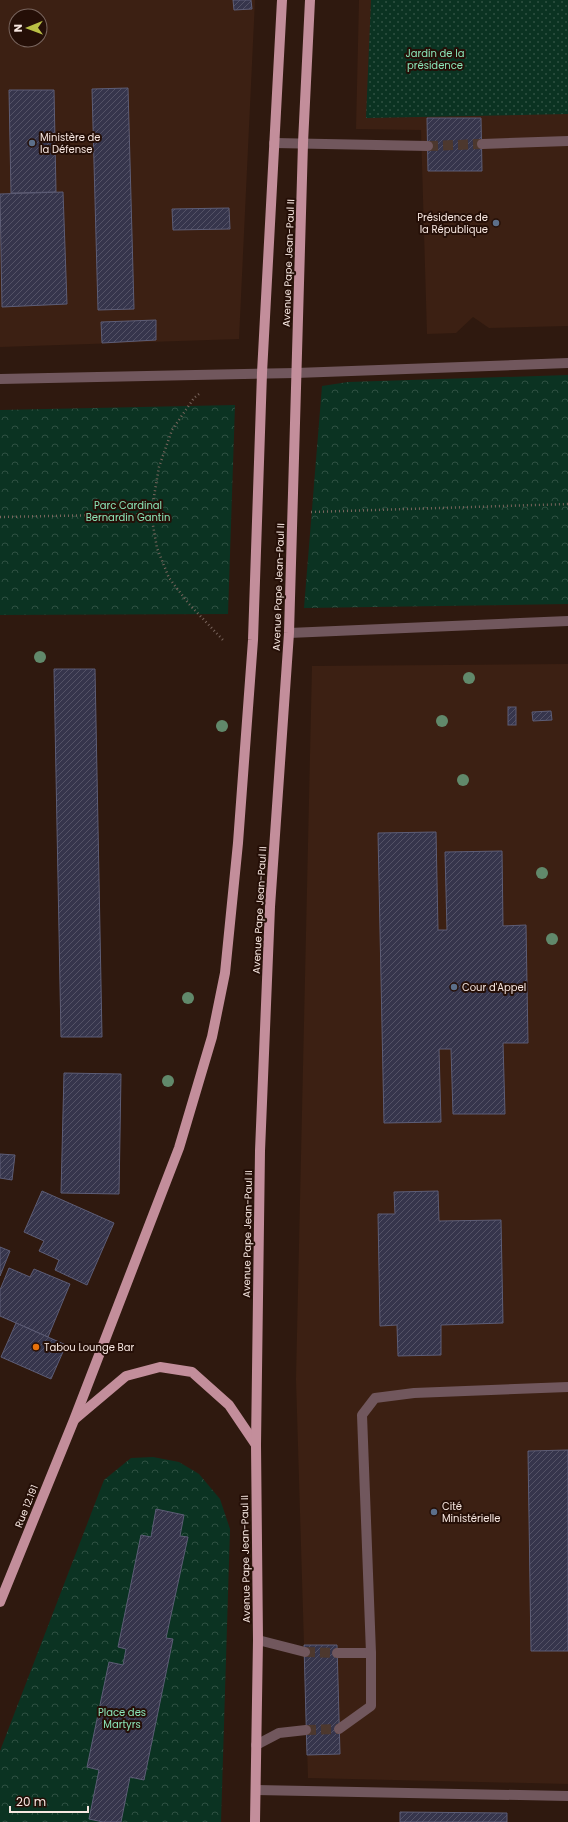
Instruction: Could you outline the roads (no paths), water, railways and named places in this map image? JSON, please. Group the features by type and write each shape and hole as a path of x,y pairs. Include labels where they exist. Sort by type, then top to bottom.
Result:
{"main road":[{"name":"Avenue Pape Jean-Paul II","path":"74,1420 187,1125 212,1037 225,973 238,850 253,640 262,374 282,0"},
{"name":"Avenue Pape Jean-Paul II","path":"255,1822 258,1640 256,1445 260,1151 270,907 288,633 303,144 310,0"},
{"path":"74,1420 126,1376 160,1367 192,1372 229,1405 256,1445"},
{"name":"Rue 12.191","path":"0,1602 74,1420"}],"street":[{"path":"482,144 568,141"},
{"path":"274,143 428,146"},
{"path":"0,379 262,374 568,363"},
{"path":"288,633 568,620"},
{"path":"339,1729 371,1706 371,1653 362,1415 375,1398 414,1393 568,1387"},
{"path":"258,1640 305,1652"},
{"path":"337,1653 371,1653"},
{"path":"256,1745 279,1733 306,1730"},
{"path":"256,1790 568,1796"}],"tunnel":[{"path":"428,146 482,144"},
{"path":"305,1652 337,1653"},
{"path":"306,1730 339,1729"}],"place":[{"name":"Ministère de la Défense","path":"32,143"},
{"name":"Présidence de la République","path":"496,223"},
{"name":"Cour d'Appel","path":"454,987"},
{"name":"Tabou Lounge Bar","path":"36,1347"},
{"name":"Cité Ministérielle","path":"434,1512"}],"park label":[{"name":"Jardin de la présidence","path":"435,58"},
{"name":"Parc Cardinal Bernardin Gantin","path":"128,510"},
{"name":"Place des Martyrs","path":"122,1718"}]}
